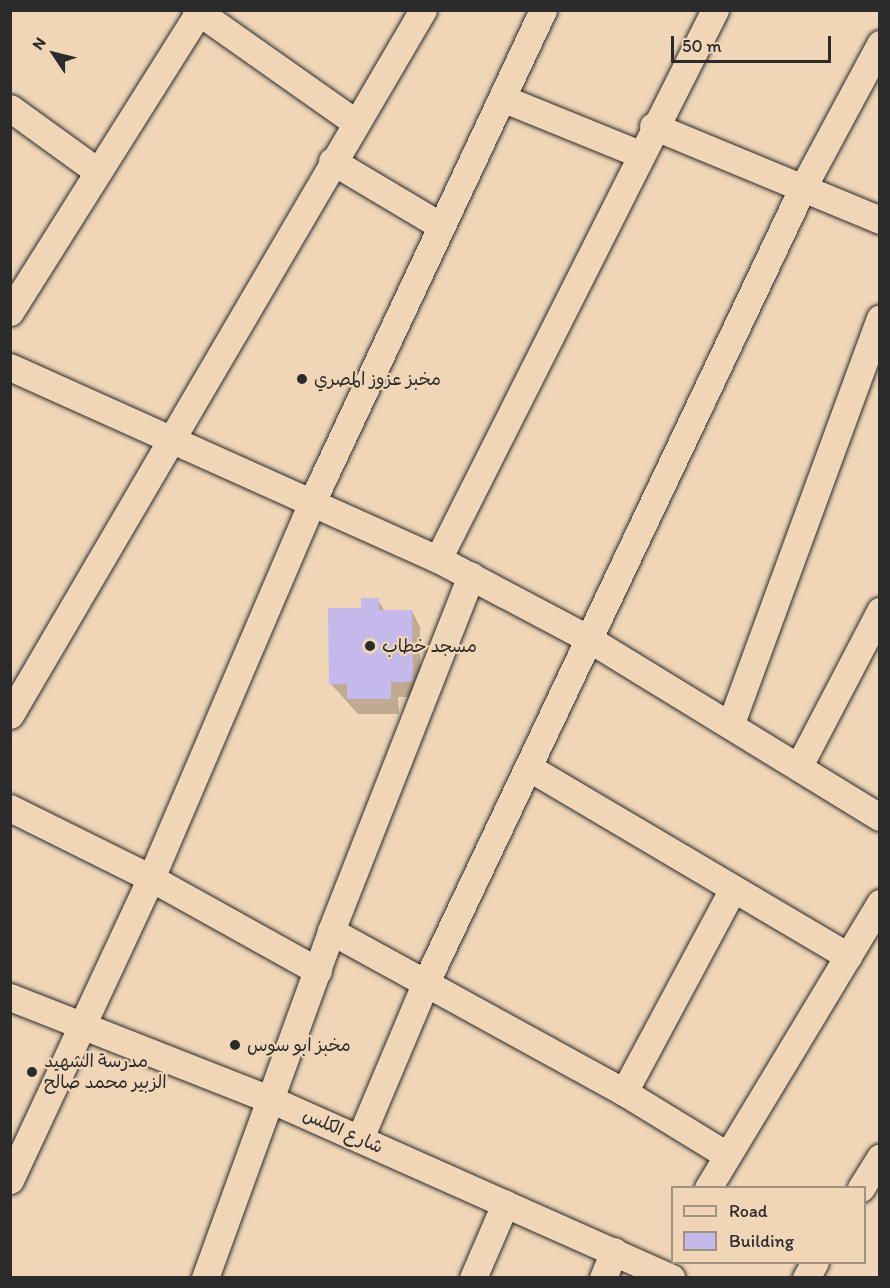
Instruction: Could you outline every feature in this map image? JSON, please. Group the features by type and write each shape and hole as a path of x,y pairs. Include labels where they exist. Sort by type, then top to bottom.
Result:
{"street":[{"path":"10,715 172,442 332,161 423,10"},
{"path":"10,1180 79,1027 151,878 311,504 543,10"},
{"path":"438,559 653,126 715,10"},
{"path":"10,312 198,11 356,123"},
{"path":"360,1138 425,984 802,189 879,44"},
{"path":"502,98 639,154"},
{"path":"10,108 97,171"},
{"path":"653,126 879,220"},
{"path":"332,161 441,226"},
{"path":"731,723 879,319"},
{"path":"10,368 438,559 471,576 589,639 800,764 879,817"},
{"path":"205,1278 272,1100 331,931 471,576"},
{"path":"800,764 879,611"},
{"path":"528,767 848,956"},
{"path":"10,808 151,878 318,971"},
{"path":"624,1092 733,889"},
{"path":"709,1186 879,903"},
{"path":"331,931 624,1092 727,1155"},
{"name":"شارع الكلس","path":"10,997 79,1027 272,1100 614,1251 668,1266"},
{"path":"862,1186 879,1158"},
{"path":"473,1278 505,1204"},
{"path":"603,1278 614,1251"},
{"path":"806,1278 814,1264"}],"building":[{"name":"مسجد خطاب","path":"361,598 379,598 379,610 412,610 413,682 391,682 391,699 347,699 347,684 329,684 328,608 361,608"}],"place":[{"name":"مخبز عزوز المصري","path":"302,379"},
{"name":"مسجد خطاب","path":"370,646"},
{"name":"مخبز ابو سوس","path":"235,1045"},
{"name":"مدرسة الشهيد الزبير محمد صالح","path":"32,1072"}]}
